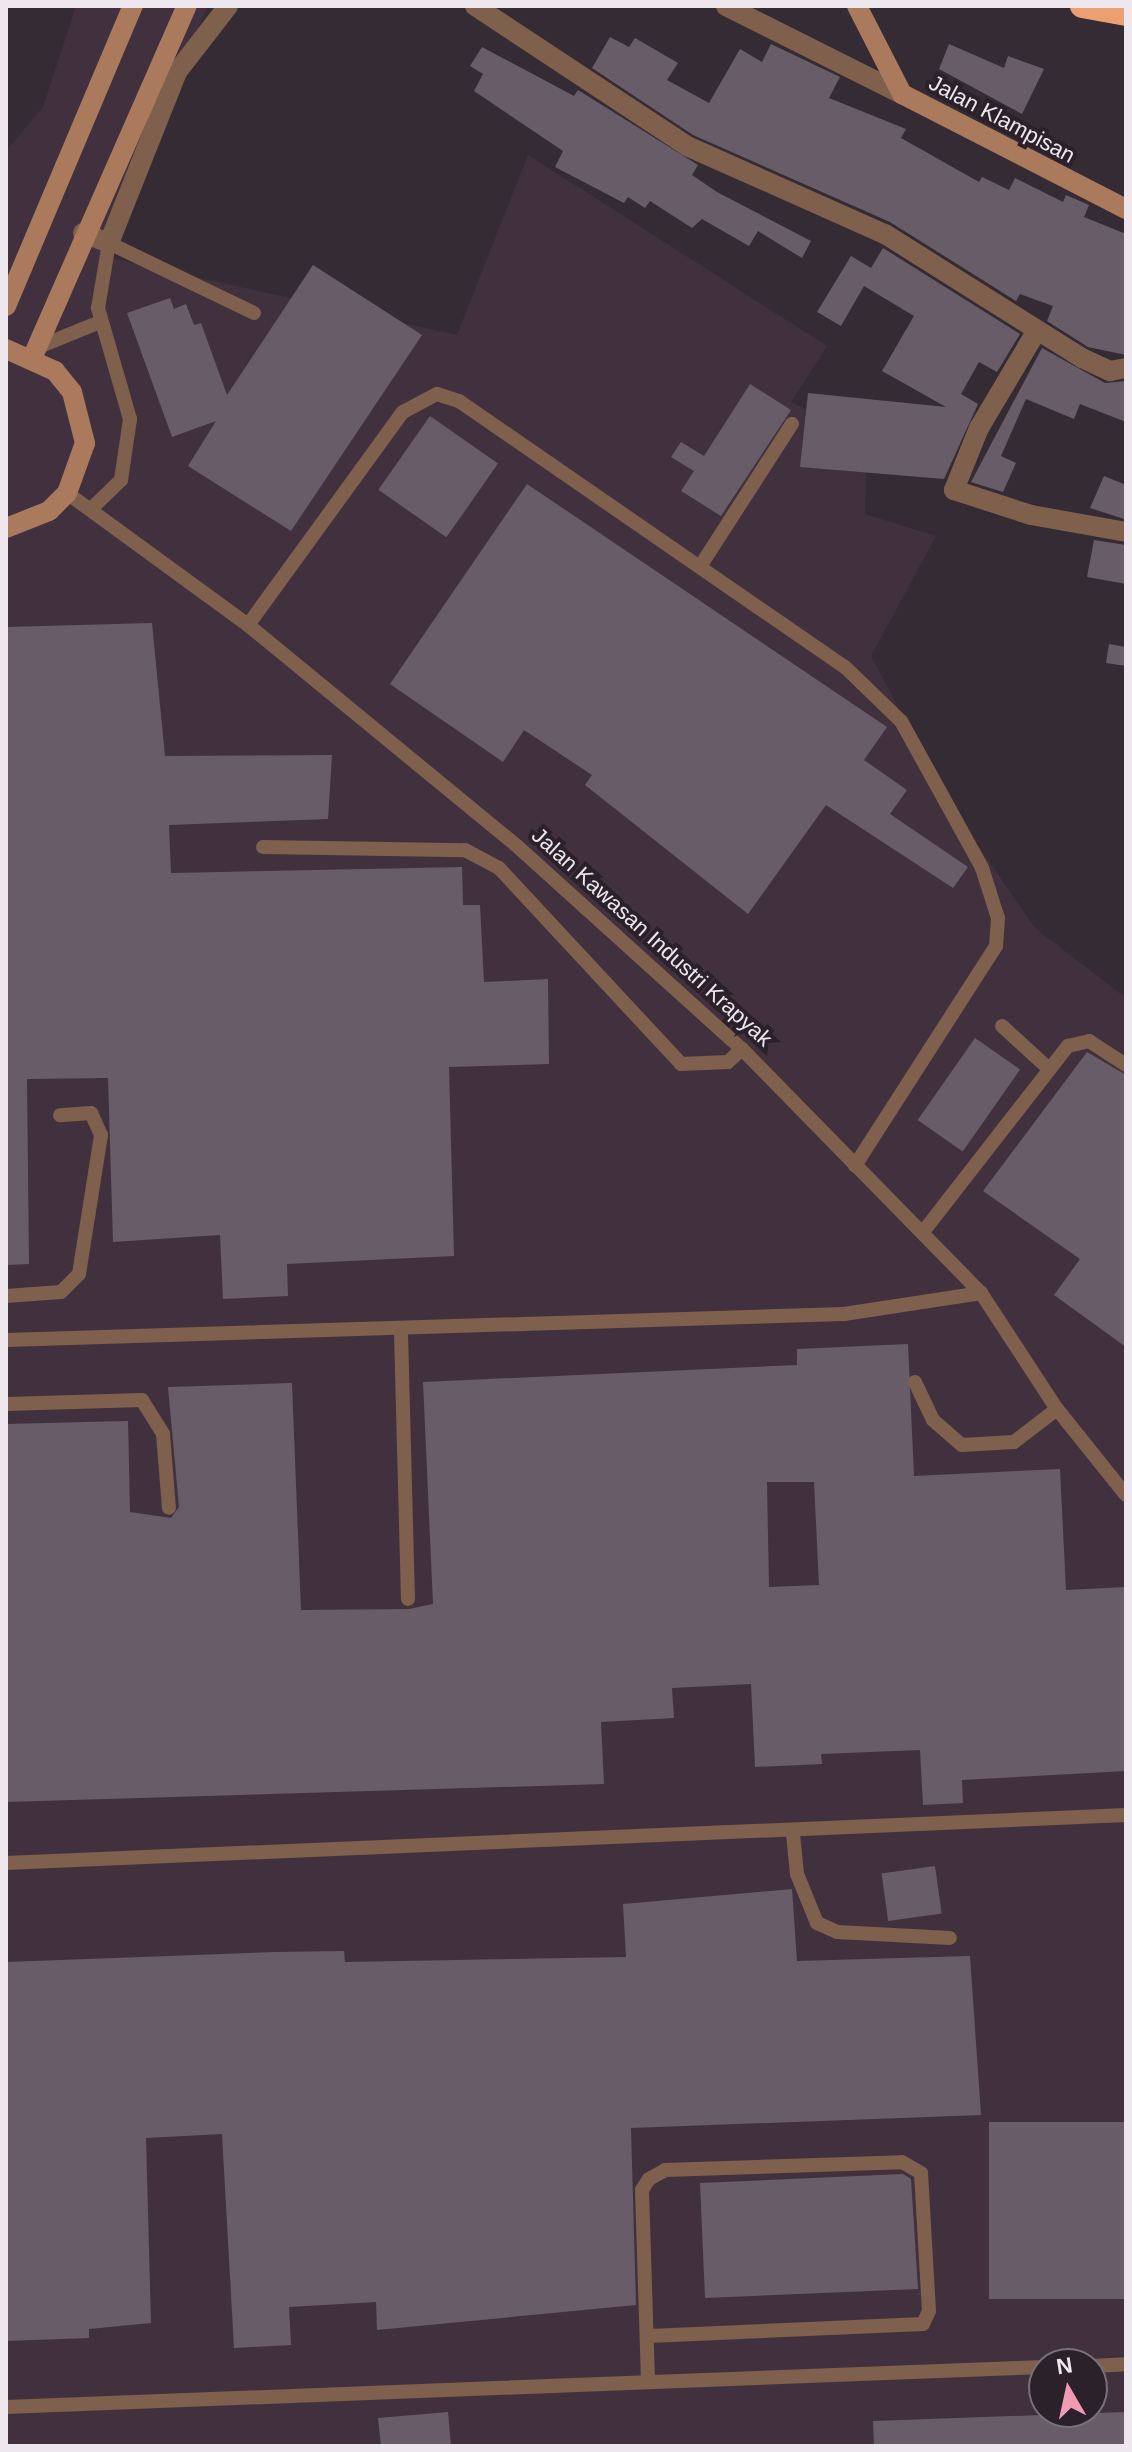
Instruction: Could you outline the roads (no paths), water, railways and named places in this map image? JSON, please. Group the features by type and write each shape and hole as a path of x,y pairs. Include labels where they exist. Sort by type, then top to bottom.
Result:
{"highway":[{"path":"1082,6 1126,14"}],"street":[{"path":"6,306 133,6"},
{"path":"34,352 83,233 187,6"},
{"path":"83,233 109,243 177,72 228,6"},
{"path":"475,6 687,146 885,234 1036,332 1110,371 1126,368"},
{"path":"726,6 902,94"},
{"name":"Jalan Klampisan","path":"857,6 902,94 1126,209"},
{"path":"1036,332 979,428 954,490 1031,515 1126,532"},
{"path":"6,349 34,352 72,392 83,416 80,469 67,493 49,511 6,528"}],"lane":[{"path":"91,509 121,480 130,419 100,322 109,243 254,313"},
{"path":"34,352 100,322"},
{"path":"248,625 403,412 426,394 459,401 845,667 901,721 993,892 996,946 855,1166"},
{"path":"701,565 792,424"},
{"name":"Jalan Kawasan Industri Krapyak","path":"67,493 248,625 517,846 742,1049 981,1293 1057,1409 1126,1495"},
{"path":"263,847 465,850 499,868 681,1064 718,1065 742,1049"},
{"path":"1002,1026 1048,1068"},
{"path":"923,1232 950,1205 1048,1068 1068,1046 1089,1041 1126,1065"},
{"path":"6,1296 61,1292 79,1274 101,1135 91,1113 60,1115"},
{"path":"6,1340 401,1333 844,1314 981,1293"},
{"path":"401,1333 408,1599"},
{"path":"915,1382 933,1420 962,1445 1014,1442 1057,1409"},
{"path":"6,1404 142,1400 163,1434 169,1508"},
{"path":"6,1863 793,1834 1126,1815"},
{"path":"793,1834 797,1874 817,1923 837,1932 950,1938"},
{"path":"648,2381 649,2336 642,2190 649,2179 665,2170 902,2162 921,2173 923,2324 649,2336"},
{"path":"6,2407 1028,2368"}]}
